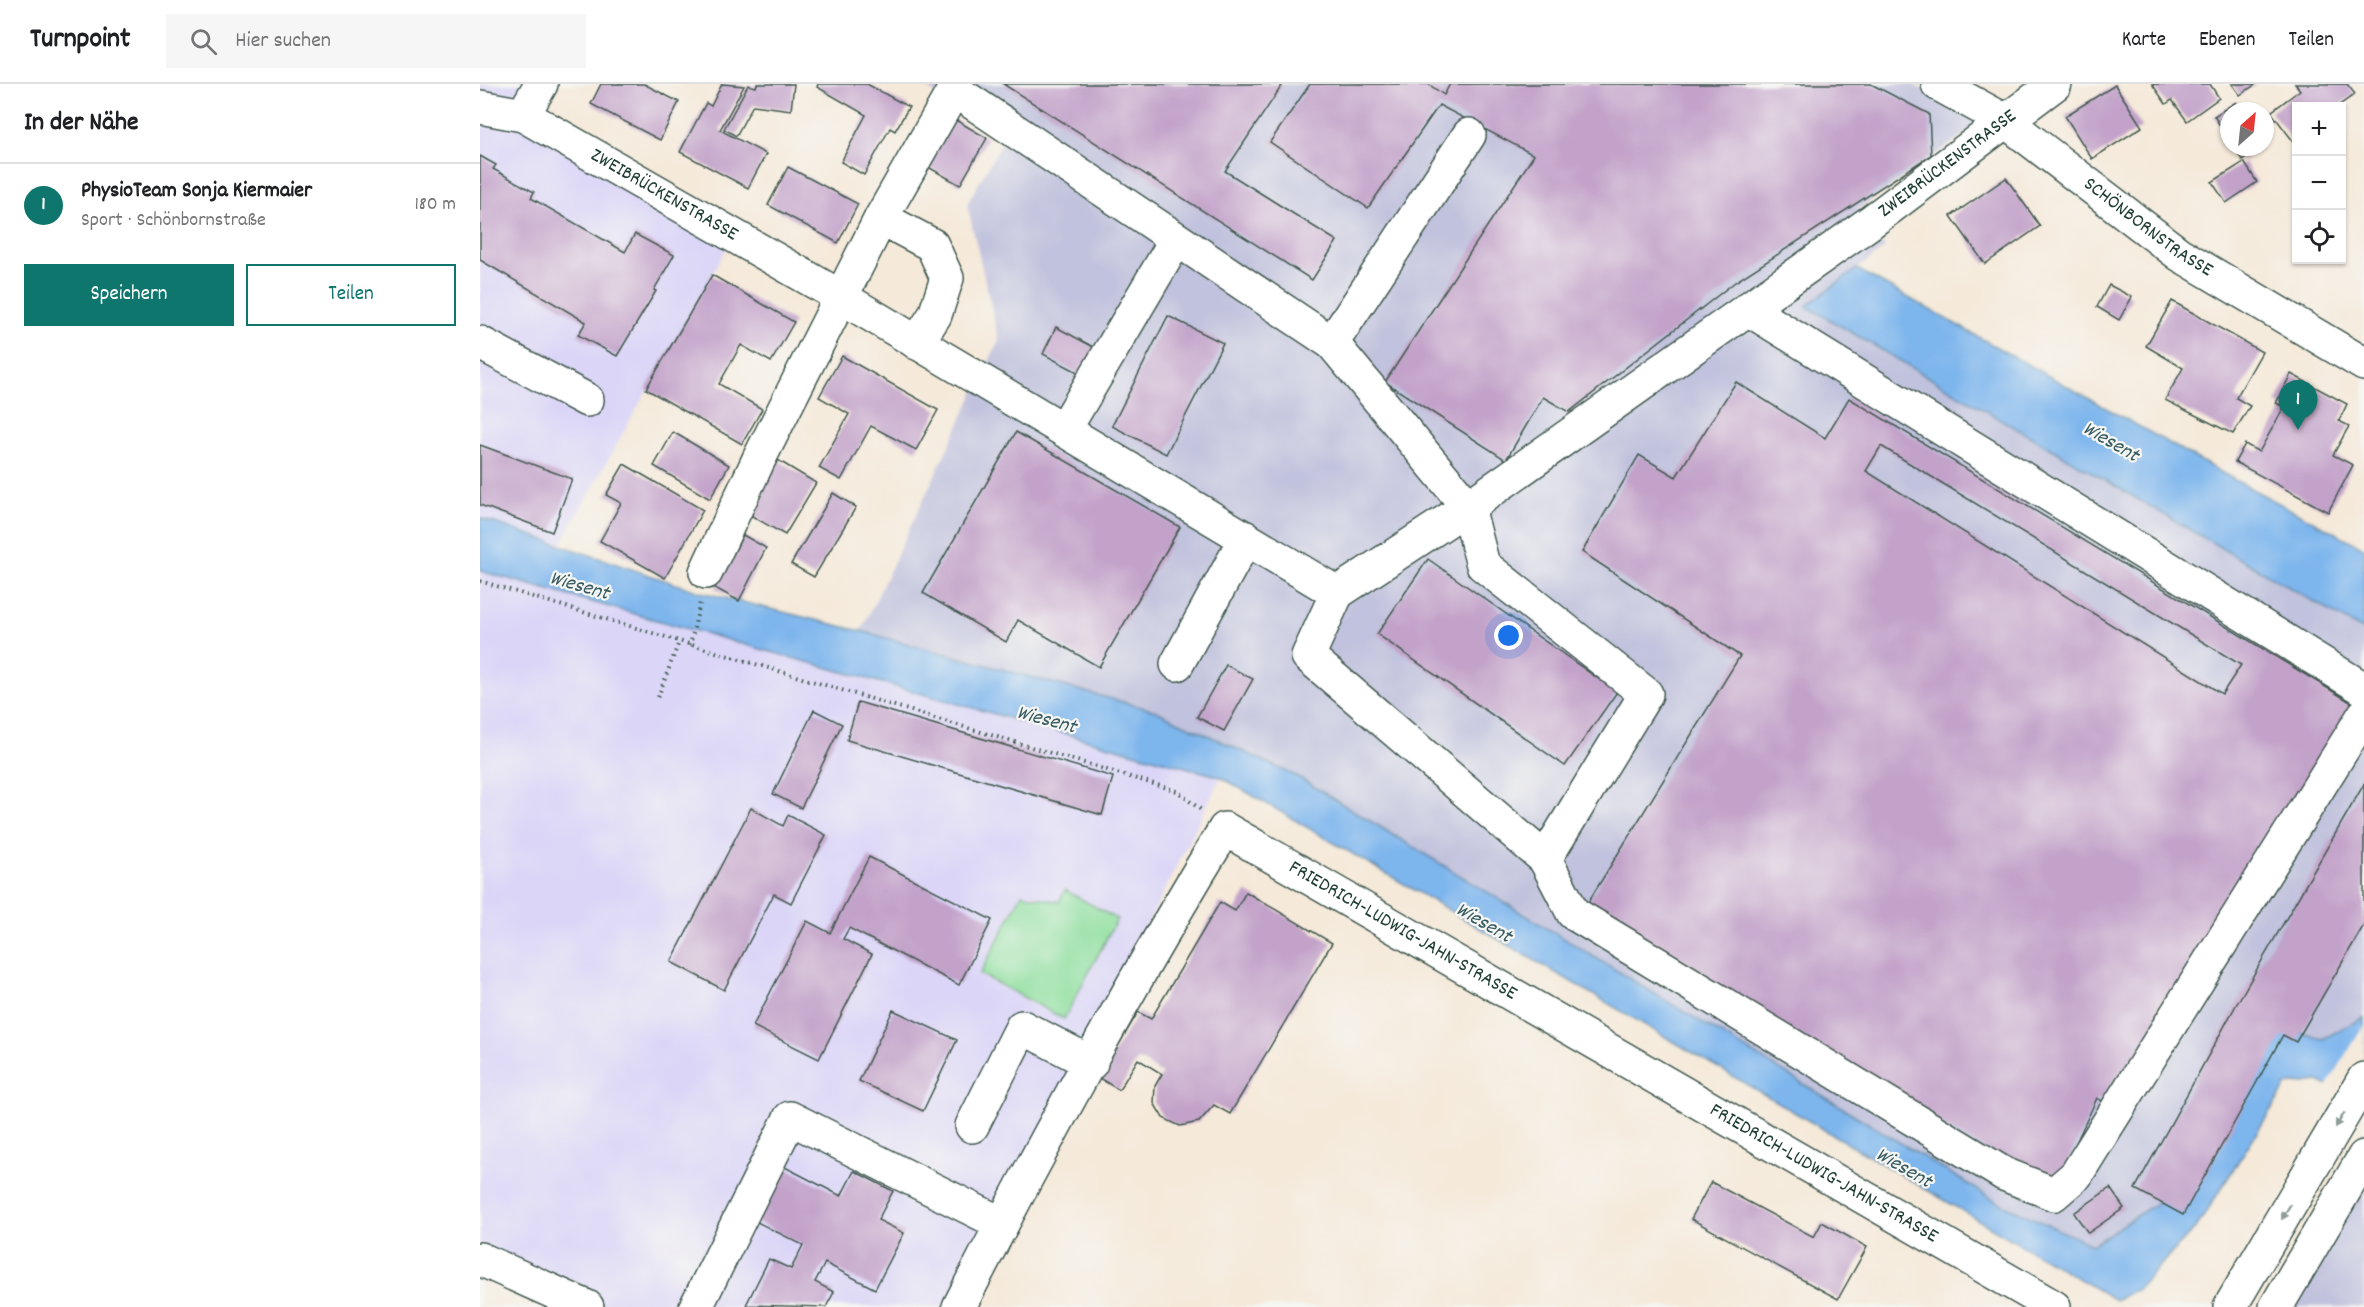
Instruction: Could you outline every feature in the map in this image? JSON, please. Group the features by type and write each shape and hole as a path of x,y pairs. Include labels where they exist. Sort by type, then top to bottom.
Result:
{"street":[{"path":"523,115 541,84"},
{"name":"SCHÖNBORNSTRASSE","path":"1938,84 2004,120 2179,254 2364,364"},
{"name":"ZWEIBRÜCKENSTRASSE","path":"480,107 523,115 841,297 1337,593 1468,507 1868,224 2055,84"},
{"path":"706,572 759,459 881,218 951,90 1332,343 1468,507 1483,565 1646,694 1545,859"},
{"path":"1332,343 1469,135"},
{"path":"881,218 932,245 947,278 935,315 917,343"},
{"path":"1064,430 1176,240"},
{"path":"1748,309 2364,689"},
{"path":"480,343 587,400"},
{"path":"1177,664 1246,538"},
{"path":"1337,593 1308,656 1545,859 1573,913 2004,1174 2054,1194 2076,1175 2364,715"},
{"path":"959,1307 1091,1063 1225,829"},
{"name":"FRIEDRICH-LUDWIG-JAHN-STRASSE","path":"1225,829 2054,1307"},
{"path":"972,1126 1022,1028 1091,1063"},
{"path":"2230,1307 2364,1079"},
{"path":"696,1307 790,1118 1002,1224"},
{"path":"2276,1307 2357,1168"},
{"path":"480,1259 587,1307"}],"path":[{"path":"690,646 706,572"},
{"path":"480,581 1177,791 1225,829"},
{"path":"658,697 679,642"}],"shaded area":[{"path":"480,84 539,84 554,137 734,235 561,544 480,518"},
{"path":"921,84 1912,84 1983,121 1857,210 1885,248 1806,306 2364,631 2364,1017 2323,1039 2163,1199 2092,1245 1996,1201 1298,777 1156,711 861,631 999,340 967,204 1004,139"},
{"path":"480,571 1221,777 956,1307 607,1307 480,1254"},
{"path":"2364,1129 2364,1307 2265,1307"}],"green space":[{"path":"1065,890 1117,919 1064,1019 980,974 1022,894 1059,902"}],"water":[{"name":"Wiesent","path":"1857,269 2235,480 2364,548 2364,631 1806,306"},
{"name":"Wiesent","path":"480,518 697,591 861,631 1156,711 1298,777 1996,1201 2092,1245 2163,1199 2264,1022 2323,1039 2364,1017 2364,1108 2319,1081 2287,1085 2198,1225 2138,1289 2115,1300 1221,777 480,571"}],"pier":[{"path":"2364,1025 2364,1111 2326,1088"}],"building":[{"path":"601,84 644,84 679,102 660,140 591,104"},
{"path":"722,84 744,86 720,130 766,154 748,188 680,152 706,103 711,106"},
{"path":"757,84 794,84 791,110 753,105 736,136 724,129 748,85 756,87"},
{"path":"818,84 867,84 909,107 895,131 890,128 864,175 841,162 866,115 817,87"},
{"path":"1003,84 1283,84 1225,171 1337,241 1312,280"},
{"path":"1310,84 1428,84 1444,95 1450,84 1871,84 1929,114 1931,155 1735,282 1569,412 1543,397 1506,460 1385,382 1534,155 1439,105 1368,208 1270,142"},
{"path":"2152,84 2210,84 2219,98 2187,121 2172,100 2166,104"},
{"path":"2232,84 2256,84 2240,95"},
{"path":"2295,84 2347,84 2355,94 2344,102 2292,102 2292,140 2274,116 2274,110 2300,90"},
{"path":"2115,85 2142,127 2092,159 2065,116"},
{"path":"2220,112 2220,126 2214,116"},
{"path":"954,119 987,138 960,185 928,167"},
{"path":"480,156 496,165 493,169 534,192 531,198 625,252 635,234 674,255 654,290 656,291 617,356 578,335 586,322 480,260"},
{"path":"2244,162 2257,182 2226,203 2212,182"},
{"path":"788,167 858,204 838,243 768,205"},
{"path":"2006,178 2040,226 1985,264 1951,216"},
{"path":"712,275 794,322 771,362 741,345 719,384 762,409 742,444 646,389"},
{"path":"2109,285 2132,297 2119,320 2097,307"},
{"path":"2172,301 2262,352 2236,398 2250,406 2233,434 2165,400 2183,368 2146,346"},
{"path":"1168,316 1223,343 1166,454 1112,426"},
{"path":"1056,327 1101,351 1087,377 1043,354"},
{"path":"842,356 938,410 916,450 871,426 841,480 819,468 849,414 819,397"},
{"path":"2291,374 2347,404 2339,421 2349,426 2333,455 2353,465 2328,512 2235,462 2245,444 2259,452 2284,407 2276,403"},
{"path":"1736,382 1825,438 1849,398 2357,706 2117,1110 2097,1098 2054,1190 1582,912 1740,656 1582,552 1639,455 1676,477","holes":["1881,446 2241,665 2222,694 1866,471"]},
{"path":"673,432 729,465 710,499 654,466"},
{"path":"1016,432 1180,527 1099,667 1018,620 1006,642 923,593"},
{"path":"480,445 572,479 552,532 480,505"},
{"path":"776,459 816,483 785,535 745,512"},
{"path":"624,464 703,510 665,578 600,541 621,503 606,495"},
{"path":"833,493 856,507 814,577 791,564"},
{"path":"743,535 766,548 739,601 715,588"},
{"path":"1428,559 1617,692 1565,766 1377,634"},
{"path":"1226,665 1253,679 1224,731 1197,717"},
{"path":"858,702 1113,777 1102,815 847,740"},
{"path":"814,710 842,724 801,808 773,794"},
{"path":"2364,784 2364,925 2296,1042 2283,1035 2183,1215 2135,1189 2235,1007"},
{"path":"751,808 783,826 788,815 826,835 791,903 774,894 724,990 671,962"},
{"path":"869,857 992,920 959,985 849,928 843,939 872,954 819,1059 753,1026 807,921 830,933"},
{"path":"1246,892 1332,943 1230,1114 1214,1105 1199,1122 1180,1126 1163,1118 1154,1103 1155,1086 1162,1074 1138,1059 1119,1090 1099,1078 1138,1012 1151,1019 1220,902 1235,911"},
{"path":"893,1010 957,1040 923,1111 859,1081"},
{"path":"779,1164 841,1196 854,1171 893,1191 878,1220 904,1233 875,1289 825,1263 815,1282 834,1292 826,1307 746,1305 769,1259 791,1269 803,1245 751,1219"},
{"path":"1711,1182 1814,1237 1822,1222 1867,1247 1838,1299 1691,1219"},
{"path":"2110,1188 2124,1208 2088,1233 2074,1213"}],"place":[{"name":"PhysioTeam Sonja Kiermaier","path":"2298,430"}]}
